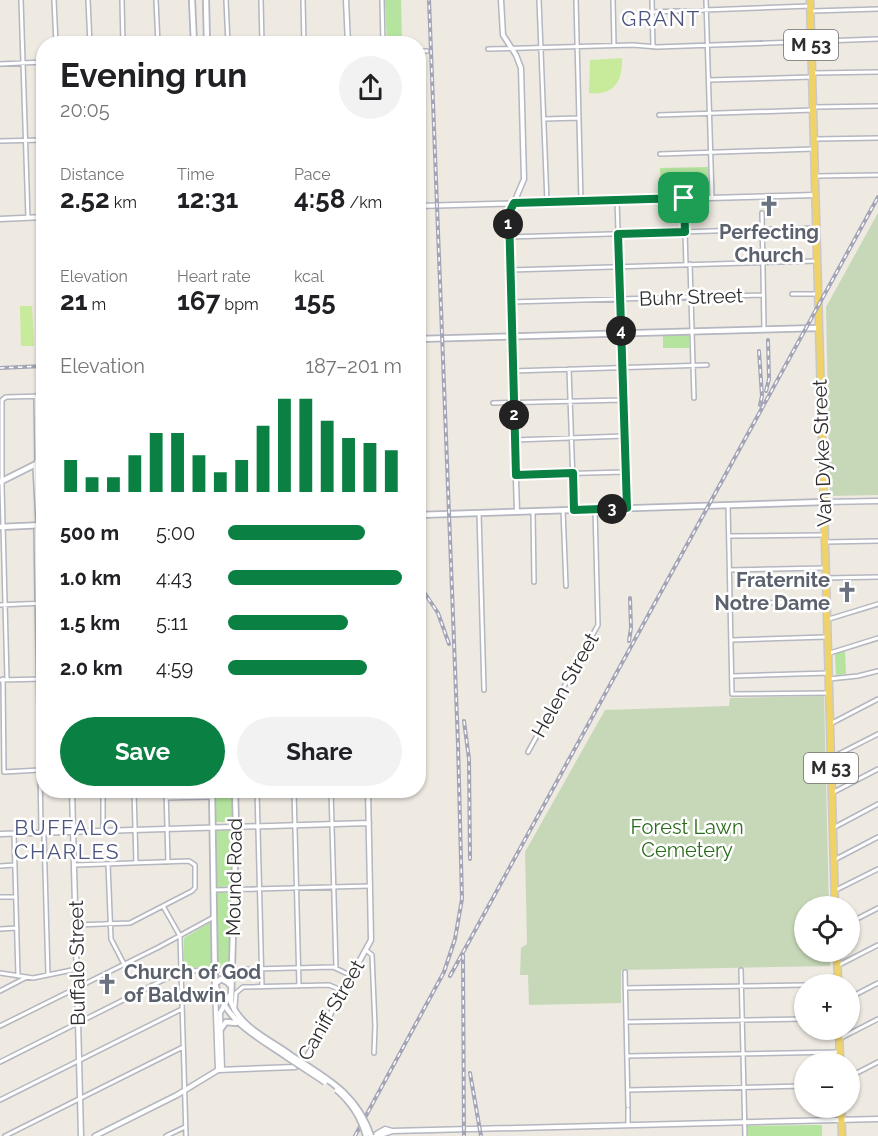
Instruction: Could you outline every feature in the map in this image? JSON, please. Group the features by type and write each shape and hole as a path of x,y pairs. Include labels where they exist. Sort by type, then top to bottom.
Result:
{"main road":[{"path":"192,0 194,36"},
{"path":"206,0 207,36"},
{"name":"Van Dyke Street","path":"810,6 835,896"},
{"path":"426,339 819,327"},
{"path":"1,482 36,464"},
{"path":"426,515 824,502"},
{"path":"2,527 36,526"},
{"name":"Mound Road","path":"212,798 215,984"},
{"name":"Mound Road","path":"231,989 235,798"},
{"path":"837,962 837,974"},
{"path":"241,1024 231,1002 231,989 222,979 215,984 223,1004 241,1024 332,1086 348,1100 375,1135"},
{"path":"220,1030 227,1021 241,1024"},
{"path":"839,1040 839,1052"},
{"path":"841,1120 842,1136"}],"street":[{"path":"21,0 28,218"},
{"path":"54,0 56,36"},
{"path":"88,0 90,36"},
{"path":"122,0 123,36"},
{"path":"156,0 158,36"},
{"path":"226,0 228,36"},
{"path":"261,0 262,36"},
{"path":"303,0 304,36"},
{"path":"346,0 348,36"},
{"path":"382,0 383,36"},
{"path":"501,0 502,33 521,68 524,179 508,217 517,512"},
{"path":"540,0 547,202"},
{"path":"576,0 582,201"},
{"path":"613,0 614,45"},
{"path":"652,0 653,47"},
{"path":"706,0 712,197"},
{"path":"652,12 810,6 878,9"},
{"path":"488,49 614,45 707,46 878,39"},
{"path":"0,64 36,62"},
{"path":"708,80 878,72"},
{"path":"659,115 878,106"},
{"path":"544,119 579,118"},
{"path":"814,140 878,138"},
{"path":"0,141 36,140"},
{"path":"660,154 814,149"},
{"path":"815,176 878,175"},
{"path":"426,206 815,195"},
{"path":"684,198 691,297 694,398"},
{"path":"617,200 627,508"},
{"path":"762,213 764,329"},
{"path":"0,219 36,218"},
{"path":"508,237 816,228"},
{"path":"510,270 817,261"},
{"path":"792,294 818,294"},
{"name":"Buhr Street","path":"510,303 763,295"},
{"path":"512,371 707,365"},
{"path":"569,369 574,510"},
{"path":"36,480 36,396 4,398 1,482 6,604 2,690 4,772 36,770"},
{"path":"493,403 623,400"},
{"path":"514,440 624,436"},
{"path":"516,475 626,472"},
{"path":"824,502 878,501"},
{"path":"728,505 732,693 735,695 829,693"},
{"name":"Helen Street","path":"528,752 598,625 595,509"},
{"path":"563,510 566,586"},
{"path":"533,511 534,582"},
{"path":"479,513 483,690"},
{"path":"729,536 878,541"},
{"path":"730,570 826,568"},
{"path":"826,578 878,577"},
{"path":"731,604 827,601"},
{"path":"0,605 36,604"},
{"path":"827,619 878,604"},
{"path":"732,640 828,637"},
{"path":"828,653 878,638"},
{"path":"732,676 858,676 878,671"},
{"path":"3,680 36,679"},
{"path":"830,724 878,699"},
{"path":"831,758 878,734"},
{"path":"832,793 878,769"},
{"path":"41,798 48,975"},
{"name":"Buffalo Street","path":"72,798 81,1136"},
{"path":"103,798 103,830"},
{"path":"134,798 136,863"},
{"path":"166,798 168,862"},
{"path":"257,798 262,987"},
{"path":"294,798 299,986"},
{"path":"331,798 336,968"},
{"name":"Caniff Street","path":"95,1136 185,1090 220,1069 299,1067 372,937 368,798"},
{"path":"833,828 878,804"},
{"path":"0,834 369,823"},
{"path":"14,833 18,976"},
{"path":"834,860 878,837"},
{"path":"75,865 189,861 195,866 195,888 130,923 76,925"},
{"path":"108,864 111,939 124,964"},
{"path":"0,866 15,865"},
{"path":"835,891 878,869"},
{"path":"213,890 370,886"},
{"path":"0,897 16,897"},
{"path":"163,906 180,936 186,1136"},
{"path":"860,917 878,908"},
{"path":"0,1026 214,917"},
{"path":"0,928 17,928"},
{"path":"837,966 878,945"},
{"path":"366,950 372,955 374,1053"},
{"path":"0,1062 181,971 336,968 351,976"},
{"path":"0,973 33,978 77,969"},
{"path":"741,970 745,1136"},
{"path":"625,972 628,1125"},
{"path":"0,991 27,977"},
{"path":"860,992 878,983"},
{"name":"Mound Road","path":"215,984 220,1069"},
{"path":"241,1024 235,1005 236,993 243,987 331,985 343,991"},
{"path":"625,988 794,985"},
{"path":"220,1069 220,1013 231,989"},
{"path":"0,1100 182,1009"},
{"path":"626,1022 794,1018"},
{"path":"860,1028 878,1019"},
{"path":"5,1136 183,1046"},
{"path":"627,1056 794,1053"},
{"path":"860,1071 878,1062"},
{"path":"628,1090 794,1086"},
{"path":"375,1135 392,1131 506,1127 878,1119"},
{"path":"166,1136 185,1127"}],"green space":[{"path":"385,0 401,0 402,36 387,36"},
{"path":"622,58 621,74 615,85 605,92 589,93 590,60"},
{"path":"708,167 708,192 661,193 660,168"},
{"path":"878,213 878,495 830,496 826,307"},
{"path":"20,306 32,306 34,346 21,346"},
{"path":"689,335 689,348 663,348 663,336"},
{"path":"845,651 846,674 836,675 835,654"},
{"name":"Forest Lawn Cemetery","path":"824,696 829,896 794,896 794,962 830,962 830,966 621,970 621,1003 529,1005 528,975 520,975 521,948 527,944 525,852 605,710 729,706 730,698"},
{"path":"215,798 233,798 234,822 216,822"},
{"path":"233,830 232,886 218,887 215,878 216,831"},
{"path":"218,892 231,893 229,968 219,968 217,962 216,896"},
{"path":"211,922 212,967 184,968 184,938"},
{"path":"822,1125 822,1136 748,1136 748,1126"}],"railway":[{"path":"355,1136 444,972 455,939 462,899 429,0"},
{"path":"450,976 878,197"},
{"path":"766,391 769,379 768,340"},
{"path":"759,351 762,396 760,405"},
{"path":"0,368 36,366"},
{"path":"426,595 438,613 449,644"},
{"path":"629,641 630,598"},
{"path":"464,721 469,759 470,859"},
{"path":"463,955 464,1136"},
{"path":"470,1073 481,1136"}],"place":[{"name":"Perfecting Church","path":"769,206"},
{"name":"Fraternite Notre Dame","path":"847,592"},
{"name":"Church of God of Baldwin","path":"107,984"}],"district":[{"name":"GRANT","path":"661,19"},
{"name":"BUFFALO CHARLES","path":"67,840"}],"route":[{"path":"684,198 685,232 618,234 627,508 574,510 573,473 516,475 509,213 514,203 684,198"}]}
